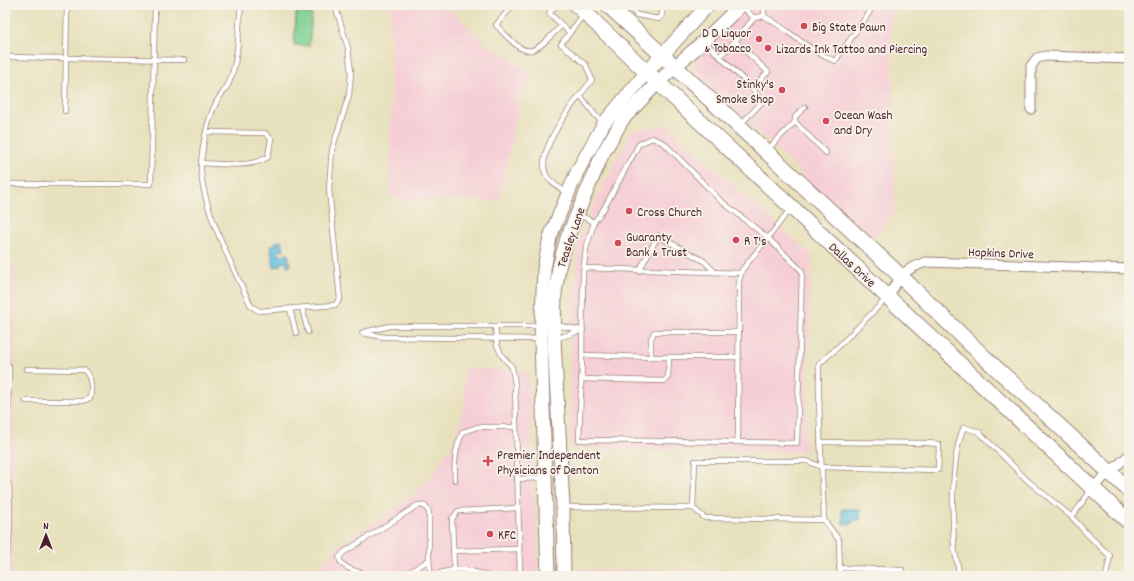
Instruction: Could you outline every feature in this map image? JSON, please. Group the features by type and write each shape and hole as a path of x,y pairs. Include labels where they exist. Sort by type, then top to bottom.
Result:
{"main road":[{"name":"Teasley Lane","path":"564,576 563,507 554,339 555,293 559,267 567,238 602,155 623,119 653,77 661,56 708,5"},
{"name":"Teasley Lane","path":"548,576 541,326 544,269 550,237 577,172 605,122 653,77 675,68 741,5"},
{"name":"Dallas Drive","path":"613,7 661,56 901,276 984,357 1129,490"},
{"name":"Dallas Drive","path":"581,9 1129,522"},
{"path":"791,207 799,200 804,202 842,234 855,235"}],"street":[{"path":"1031,109 1031,66 1037,58 1046,56 1129,59"},
{"name":"Hopkins Drive","path":"888,297 901,276 908,268 926,262 1129,269"},
{"path":"1093,487 1129,455"}],"lane":[{"path":"65,111 67,5"},
{"path":"5,184 150,184 155,5"},
{"path":"241,5 235,63 230,82 216,102 207,132 201,164 204,195 251,306 259,311 335,305 340,299 329,189 332,150 349,95 351,72 348,48 335,5"},
{"path":"513,5 496,25 517,47 527,51 536,49 562,25"},
{"path":"557,5 549,14 570,33"},
{"path":"628,5 637,15 659,19 662,15 663,5"},
{"path":"741,5 754,18"},
{"path":"720,56 754,18 764,16 793,34 818,55 835,61 869,14 872,5"},
{"path":"764,16 765,6"},
{"path":"568,194 550,180 544,166 553,135 561,121 592,80 586,65 561,44 570,33 581,9"},
{"path":"704,41 752,88 762,102 739,126"},
{"path":"735,41 767,70 767,73 752,88"},
{"path":"5,57 154,58 184,60"},
{"path":"580,95 595,115 605,122"},
{"path":"766,151 795,122 795,116 805,107"},
{"path":"795,122 826,153"},
{"path":"201,164 246,163 262,161 268,157 271,139 265,133 207,132"},
{"path":"652,138 664,143 720,200 768,238 802,271 797,443 579,440 582,379 584,268 594,222 604,210 639,144 652,138"},
{"path":"738,442 739,281 742,272 791,207"},
{"path":"577,214 594,222"},
{"path":"639,271 658,236 704,261 715,272"},
{"path":"584,268 639,271 742,272"},
{"path":"840,576 839,540 824,520 818,419 819,364 888,297"},
{"path":"302,308 308,332"},
{"path":"290,309 296,333"},
{"path":"555,325 583,330 554,339 384,337 362,333 390,326 555,325"},
{"path":"495,326 496,339 502,356 512,367 515,384 520,576"},
{"path":"651,357 651,339 654,332 739,332"},
{"path":"582,355 738,357"},
{"path":"582,379 664,381 668,377 669,357"},
{"path":"5,361 9,368 8,412 5,416"},
{"path":"26,369 84,370 90,375 92,388 90,398 83,401 26,401"},
{"path":"455,480 454,460 457,443 463,432 477,427 516,427"},
{"path":"960,576 954,547 954,507 959,439 964,427 979,432 1028,481 1072,518 1110,556 1106,576"},
{"path":"693,508 695,461 807,461 822,467 938,470 939,444 820,442"},
{"path":"517,479 545,478"},
{"path":"5,480 9,484 10,517 8,548 5,560"},
{"path":"1072,518 1093,487"},
{"path":"378,576 345,567 340,563 340,558 343,554 418,506 424,506 428,512 429,560 431,576 459,568 480,575 489,576"},
{"path":"563,507 693,508 705,518 824,520"},
{"path":"454,569 452,519 458,511 518,508"},
{"path":"453,552 519,549"},
{"path":"404,576 429,560"},
{"path":"839,568 902,570 902,576"}],"shaded area":[{"path":"391,5 445,5 493,51 496,46 535,80 522,89 499,201 390,198"},
{"path":"746,5 891,5 895,212 872,240 695,73 693,64 698,57"},
{"path":"664,124 812,255 805,452 571,448 570,353 578,242 594,204 631,131"},
{"path":"5,264 15,265 12,576 5,576"},
{"path":"464,368 528,371 539,576 309,576 342,543 409,499 431,476 453,443 461,418 464,404"},
{"path":"571,569 803,572 803,576 571,576"}],"green space":[{"path":"296,13 312,14 309,46 294,45"}],"water":[{"path":"282,241 284,250 278,251 279,255 288,254 290,266 287,266 286,262 280,263 280,266 274,267 270,246 276,245 275,242"},
{"path":"842,509 860,509 860,520 853,520 852,524 843,524"}],"place":[{"name":"Big State Pawn","path":"804,26"},
{"name":"D D Liquor & Tobacco","path":"759,39"},
{"name":"Lizards Ink Tattoo and Piercing","path":"768,48"},
{"name":"Stinky's Smoke Shop","path":"782,90"},
{"name":"Ocean Wash and Dry","path":"826,121"},
{"name":"Cross Church","path":"629,211"},
{"name":"R T's","path":"736,240"},
{"name":"Guaranty Bank & Trust","path":"618,243"},
{"name":"Premier Independent Physicians of Denton","path":"488,461"},
{"name":"KFC","path":"490,534"}]}
